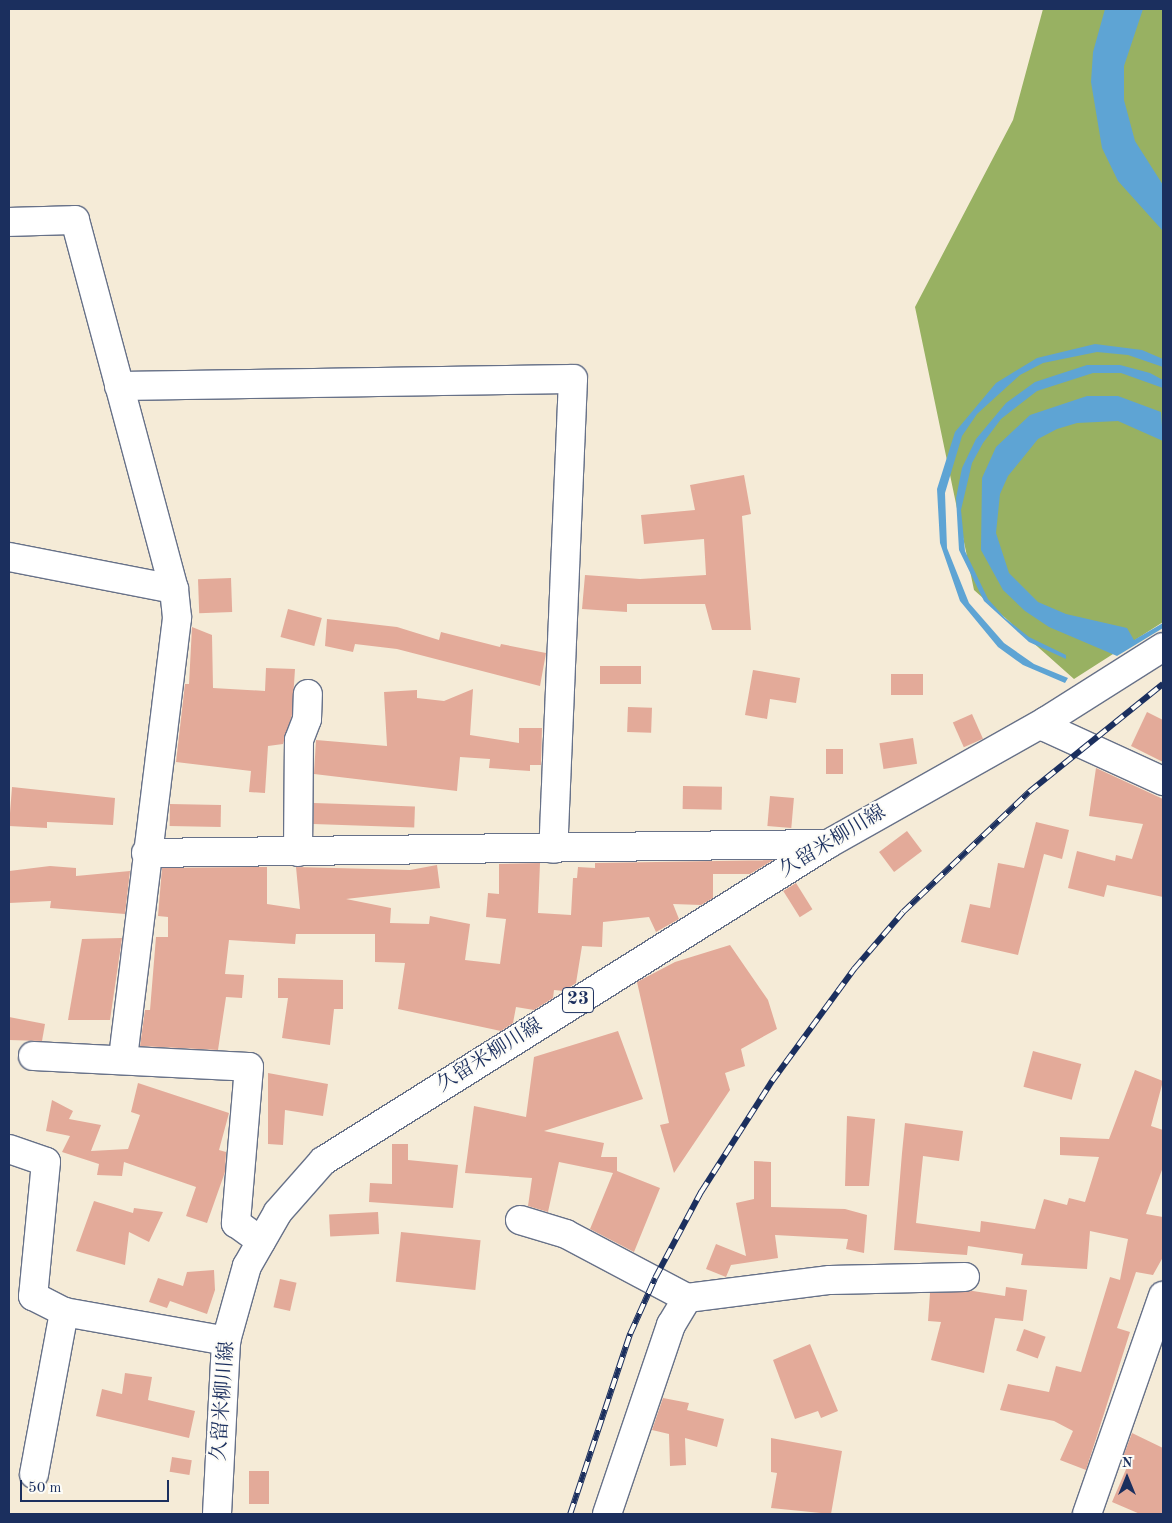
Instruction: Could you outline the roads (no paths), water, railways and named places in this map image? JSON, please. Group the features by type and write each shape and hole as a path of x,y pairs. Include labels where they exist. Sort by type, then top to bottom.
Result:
{"street":[{"path":"9,222 76,220 174,589 177,618 146,853 123,1057"},
{"path":"119,386 572,379 553,849"},
{"path":"9,557 174,589"},
{"name":"久留米柳川線","path":"217,1514 226,1341 247,1266 278,1212 323,1161 828,844 1046,721 1163,647"},
{"path":"298,852 299,740 307,719 308,694"},
{"path":"1046,721 1045,727 1163,781"},
{"path":"146,853 828,844"},
{"path":"33,1056 123,1057 249,1067 236,1223 261,1241"},
{"path":"9,1149 46,1162 33,1296 64,1312 226,1341"},
{"path":"520,1220 566,1234 687,1298 830,1280 965,1277"},
{"path":"1087,1514 1163,1296"},
{"path":"607,1514 670,1325 687,1298"},
{"path":"34,1474 64,1312"}],"water":[{"path":"1105,9 1143,9 1124,66 1124,100 1135,141 1163,185 1163,231 1118,181 1102,148 1091,82 1093,52"},
{"path":"1095,344 1142,350 1163,359 1163,367 1128,355 1097,352 1043,363 1020,375 977,414 962,436 945,493 947,548 969,603 1004,643 1034,664 1068,678 1065,683 1023,665 998,647 960,601 940,543 937,489 955,432 996,383 1037,358"},
{"path":"1087,365 1120,365 1150,373 1163,380 1163,388 1121,373 1093,373 1037,391 1001,419 983,443 972,463 961,510 965,551 988,599 1005,618 1029,637 1066,655 1066,659 1029,642 984,601 959,550 956,498 962,468 976,439 1006,403 1035,382"},
{"path":"1087,396 1118,396 1161,412 1163,441 1118,421 1077,423 1057,429 1038,439 1008,476 1000,494 996,533 1009,573 1038,602 1066,614 1127,628 1134,640 1163,623 1163,628 1117,656 1049,627 1025,611 1003,590 981,550 982,478 996,447 1030,415"}],"railway":[{"path":"570,1514 630,1334 655,1278 701,1192 772,1081 854,969 903,912 1029,792 1163,684"}]}
